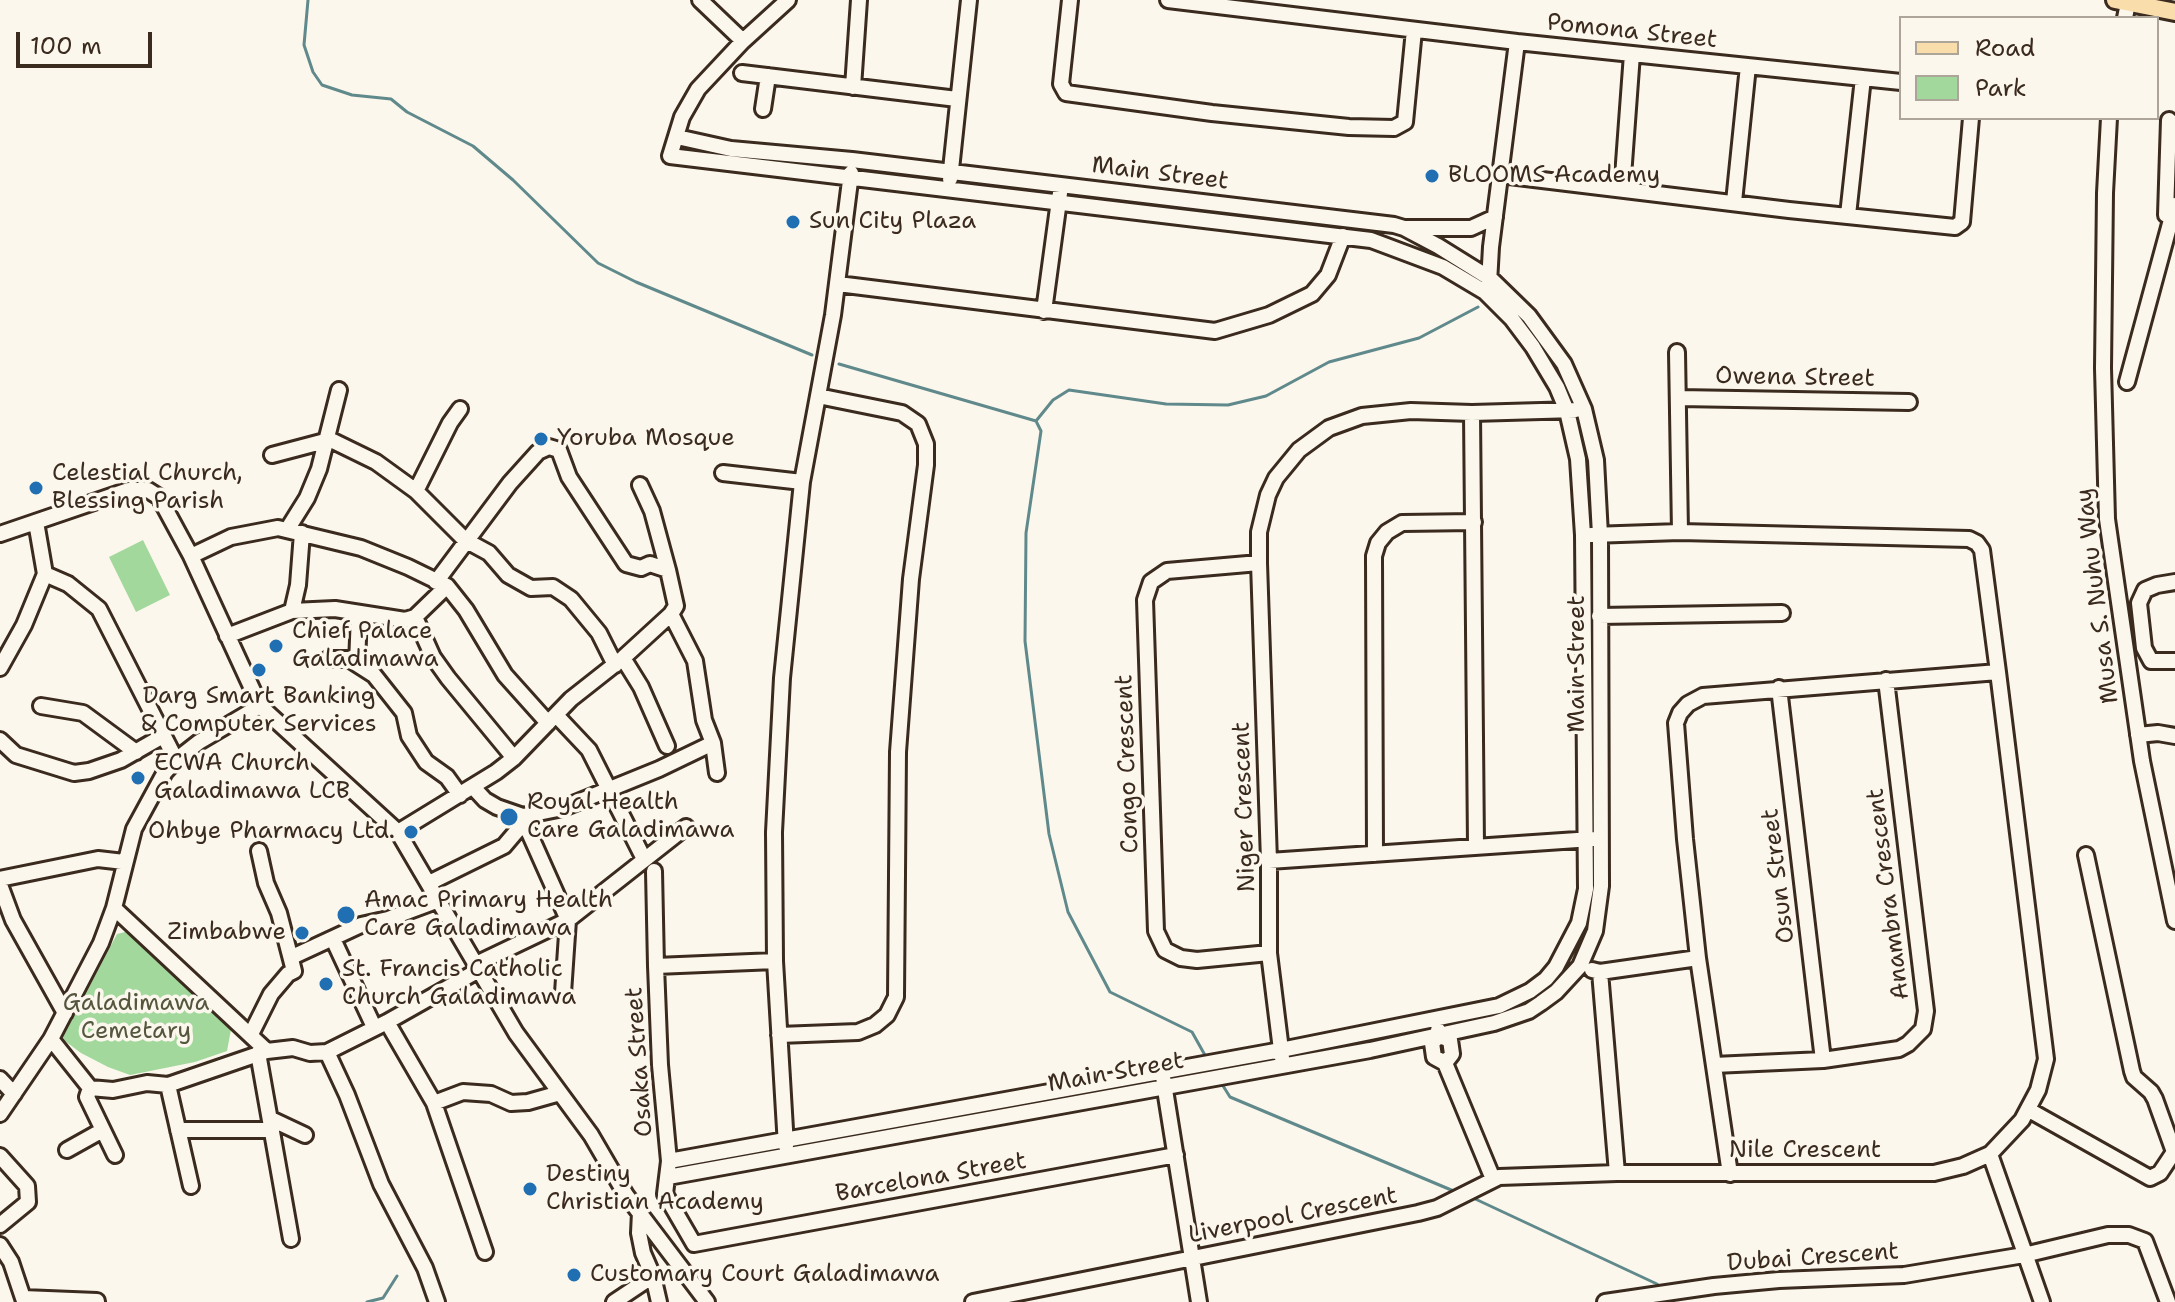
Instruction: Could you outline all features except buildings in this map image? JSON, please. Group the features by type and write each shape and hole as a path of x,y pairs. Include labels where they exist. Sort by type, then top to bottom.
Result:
{"main road":[{"path":"2122,7 2175,12"}],"street":[{"path":"700,0 743,41"},
{"path":"677,137 682,117 698,89 743,41 788,0"},
{"path":"853,87 859,0"},
{"path":"949,191 969,0"},
{"path":"1070,0 1061,84 1066,93 1212,113 1349,127 1394,128 1405,122 1414,30"},
{"name":"Pomona Street","path":"1168,0 1517,42 1899,82"},
{"path":"1488,285 1517,42"},
{"path":"1622,190 1632,54"},
{"path":"1734,202 1748,66"},
{"path":"742,73 957,99"},
{"path":"763,109 768,76"},
{"path":"1848,215 1863,78"},
{"path":"2165,240 2167,119"},
{"path":"1501,175 1947,227 1962,222 1971,120"},
{"name":"Musa S. Nuhu Way","path":"2109,120 2103,368 2107,519 2150,807 2175,921"},
{"name":"Main Street","path":"668,1177 1439,1036 1529,1011 1556,992 1580,966 1595,931 1600,909 1600,535 1596,460 1584,409 1564,364 1542,332 1488,285 1467,281 1443,267 1371,240 798,173 730,156 677,137 670,156 730,156 800,155 1334,216 1404,228 1474,267 1488,285 1533,347 1557,387 1567,411 1581,480 1585,839 1584,905 1579,923 1561,958 1546,979 1499,1006 1281,1050 669,1161"},
{"path":"798,173 800,155"},
{"path":"788,1157 775,961 774,832 782,678 802,482 838,284 852,160"},
{"path":"1044,311 1061,185"},
{"path":"2127,382 2175,205"},
{"path":"1404,228 1471,228 1495,217"},
{"path":"838,284 1215,331 1286,309 1312,294 1328,275 1343,236"},
{"path":"1467,281 1491,247"},
{"path":"1677,352 1680,532"},
{"path":"287,530 313,483 339,390"},
{"path":"779,1035 858,1032 875,1025 887,1015 896,997 898,752 911,579 926,444 918,424 902,413 818,396"},
{"name":"Owena Street","path":"1679,398 1909,402"},
{"path":"416,491 460,409"},
{"name":"Niger Crescent","path":"1282,1066 1269,953 1259,563 1259,532 1268,495 1287,462 1315,437 1343,421 1383,412 1584,409"},
{"path":"1472,413 1476,846"},
{"path":"272,455 325,441 360,452 416,491 465,540 489,553 508,575 531,588 553,587 571,599 641,687 671,754"},
{"path":"227,636 292,611 335,609 405,620 415,617 442,584 465,540 538,452 553,447 559,450 569,477 626,564 641,568 650,564 668,570"},
{"path":"723,473 802,482"},
{"path":"398,832 514,758 571,699 619,662 671,614 676,606 668,570 652,511 640,485"},
{"path":"0,534 116,493 148,490 159,497 191,556 260,706 398,832 516,1033 591,1135 626,1195 707,1302"},
{"path":"0,668 24,625 45,574 36,522"},
{"path":"1375,854 1374,556 1378,543 1387,532 1402,523 1474,522"},
{"path":"191,556 231,537 258,531 287,530 361,548 442,584 466,610 505,675 589,750 644,859"},
{"path":"1583,535 1680,532 1969,539 1982,550 2046,1059 2029,1110 1990,1154 2042,1302"},
{"path":"292,611 298,585 302,533"},
{"name":"Congo Crescent","path":"1259,563 1167,571 1151,582 1145,600 1156,931 1165,950 1181,958 1197,960 1269,953"},
{"path":"45,574 68,584 99,609 176,760"},
{"path":"2175,582 2145,590 2139,603 2144,648 2151,661 2175,661"},
{"path":"1599,616 1782,613"},
{"path":"357,664 359,614"},
{"path":"671,614 695,661 704,720 713,743 717,773"},
{"path":"415,617 433,657 514,758"},
{"path":"328,659 345,658 374,675 406,717 409,736 426,762 466,791 524,823 568,920 563,993"},
{"path":"1730,1174 1698,958 1676,723 1688,704 1703,696 1998,672"},
{"name":"Anambra Crescent","path":"1714,1065 1823,1060 1899,1049 1923,1029 1926,1011 1886,680"},
{"name":"Osun Street","path":"1779,688 1823,1060"},
{"path":"41,706 83,713 136,752"},
{"path":"0,1114 51,1039 101,943 141,816 165,772 199,742 260,706"},
{"path":"2138,735 2158,733 2175,736"},
{"path":"0,740 16,755 74,773 89,771 136,752 163,736"},
{"path":"429,883 494,853 524,823 548,811 563,808 610,788 671,754 713,743"},
{"path":"51,1039 90,1088 113,1090 147,1083 168,1085 263,1052 293,1048 310,1053 327,1052 568,920 686,827"},
{"path":"1269,861 1601,839"},
{"path":"251,1034 271,994 294,971 259,851"},
{"path":"2029,1110 2150,1178 2160,1173 2174,1152 2155,1099 2132,1071 2086,855"},
{"path":"0,879 98,859 124,862"},
{"path":"654,871 656,966"},
{"path":"0,885 13,920 65,1013"},
{"path":"292,957 361,925 439,900"},
{"path":"114,908 251,1034 263,1052 272,1131 291,1239"},
{"path":"333,939 381,1024 434,1103 485,1252"},
{"path":"1561,958 1600,972 1698,958"},
{"name":"Osaka Street","path":"694,1244 669,1206 665,1194 669,1161 660,1065 656,966 775,961"},
{"path":"1600,972 1617,1173"},
{"path":"1436,1020 1439,1036 1432,1043 1434,1057 1445,1063 1493,1179"},
{"path":"327,1052 381,1184 425,1268 437,1302"},
{"path":"1162,1070 1199,1302"},
{"path":"0,1079 14,1094"},
{"path":"168,1085 191,1186"},
{"path":"90,1088 87,1097 115,1155"},
{"path":"434,1103 463,1092 491,1094 511,1103 528,1102 560,1093"},
{"path":"178,1130 272,1131"},
{"path":"67,1150 101,1131"},
{"name":"Nile Crescent","path":"1617,1173 1934,1173 1963,1166 1990,1154"},
{"name":"Barcelona Street","path":"694,1244 1176,1155"},
{"path":"0,1156 27,1186 28,1202 0,1225"},
{"name":"Liverpool Crescent","path":"973,1302 1437,1208 1493,1179 1507,1176 1617,1173"},
{"path":"640,1212 639,1233 643,1253 659,1302"},
{"name":"Dubai Crescent","path":"1605,1302 1779,1280 1904,1275 2024,1255 2108,1235 2137,1237 2145,1241 2168,1302"},
{"path":"0,1245 11,1262 23,1298 97,1301"},
{"path":"614,1302 653,1276"},
{"path":"690,1302 692,1279"}],"green space":[{"path":"143,540 170,595 136,612 109,557"},
{"name":"Galadimawa Cemetary","path":"129,931 232,1024 227,1051 195,1062 130,1075 81,1053 65,1041 63,1037 117,934"}],"waterway":[{"path":"308,0 304,45 313,72 322,85 352,95 391,99 407,112 473,146 513,180 598,263 636,282 812,355"},
{"path":"1036,421 1053,400 1069,390 1166,404 1228,405 1266,396 1329,362 1419,338 1478,307"},
{"path":"839,364 1036,421 1041,431 1026,533 1025,641 1049,834 1068,912 1110,992 1192,1032 1206,1057"},
{"path":"1220,1081 1230,1097 1456,1192"},
{"path":"1471,1197 1662,1289"},
{"path":"367,1302 383,1298 397,1276"}],"place":[{"name":"BLOOMS Academy","path":"1432,176"},
{"name":"Sun City Plaza","path":"793,222"},
{"name":"Yoruba Mosque","path":"541,439"},
{"name":"Celestial Church, Blessing Parish","path":"36,488"},
{"name":"Chief Palace Galadimawa","path":"276,646"},
{"name":"Darg Smart Banking & Computer Services","path":"259,670"},
{"name":"ECWA Church Galadimawa LCB","path":"138,778"},
{"name":"Royal Health Care Galadimawa","path":"509,817"},
{"name":"Ohbye Pharmacy Ltd.","path":"411,832"},
{"name":"Amac Primary Health Care Galadimawa","path":"346,915"},
{"name":"Zimbabwe","path":"302,933"},
{"name":"St. Francis Catholic Church Galadimawa","path":"326,984"},
{"name":"Destiny Christian Academy","path":"530,1189"},
{"name":"Customary Court Galadimawa","path":"574,1275"}]}
